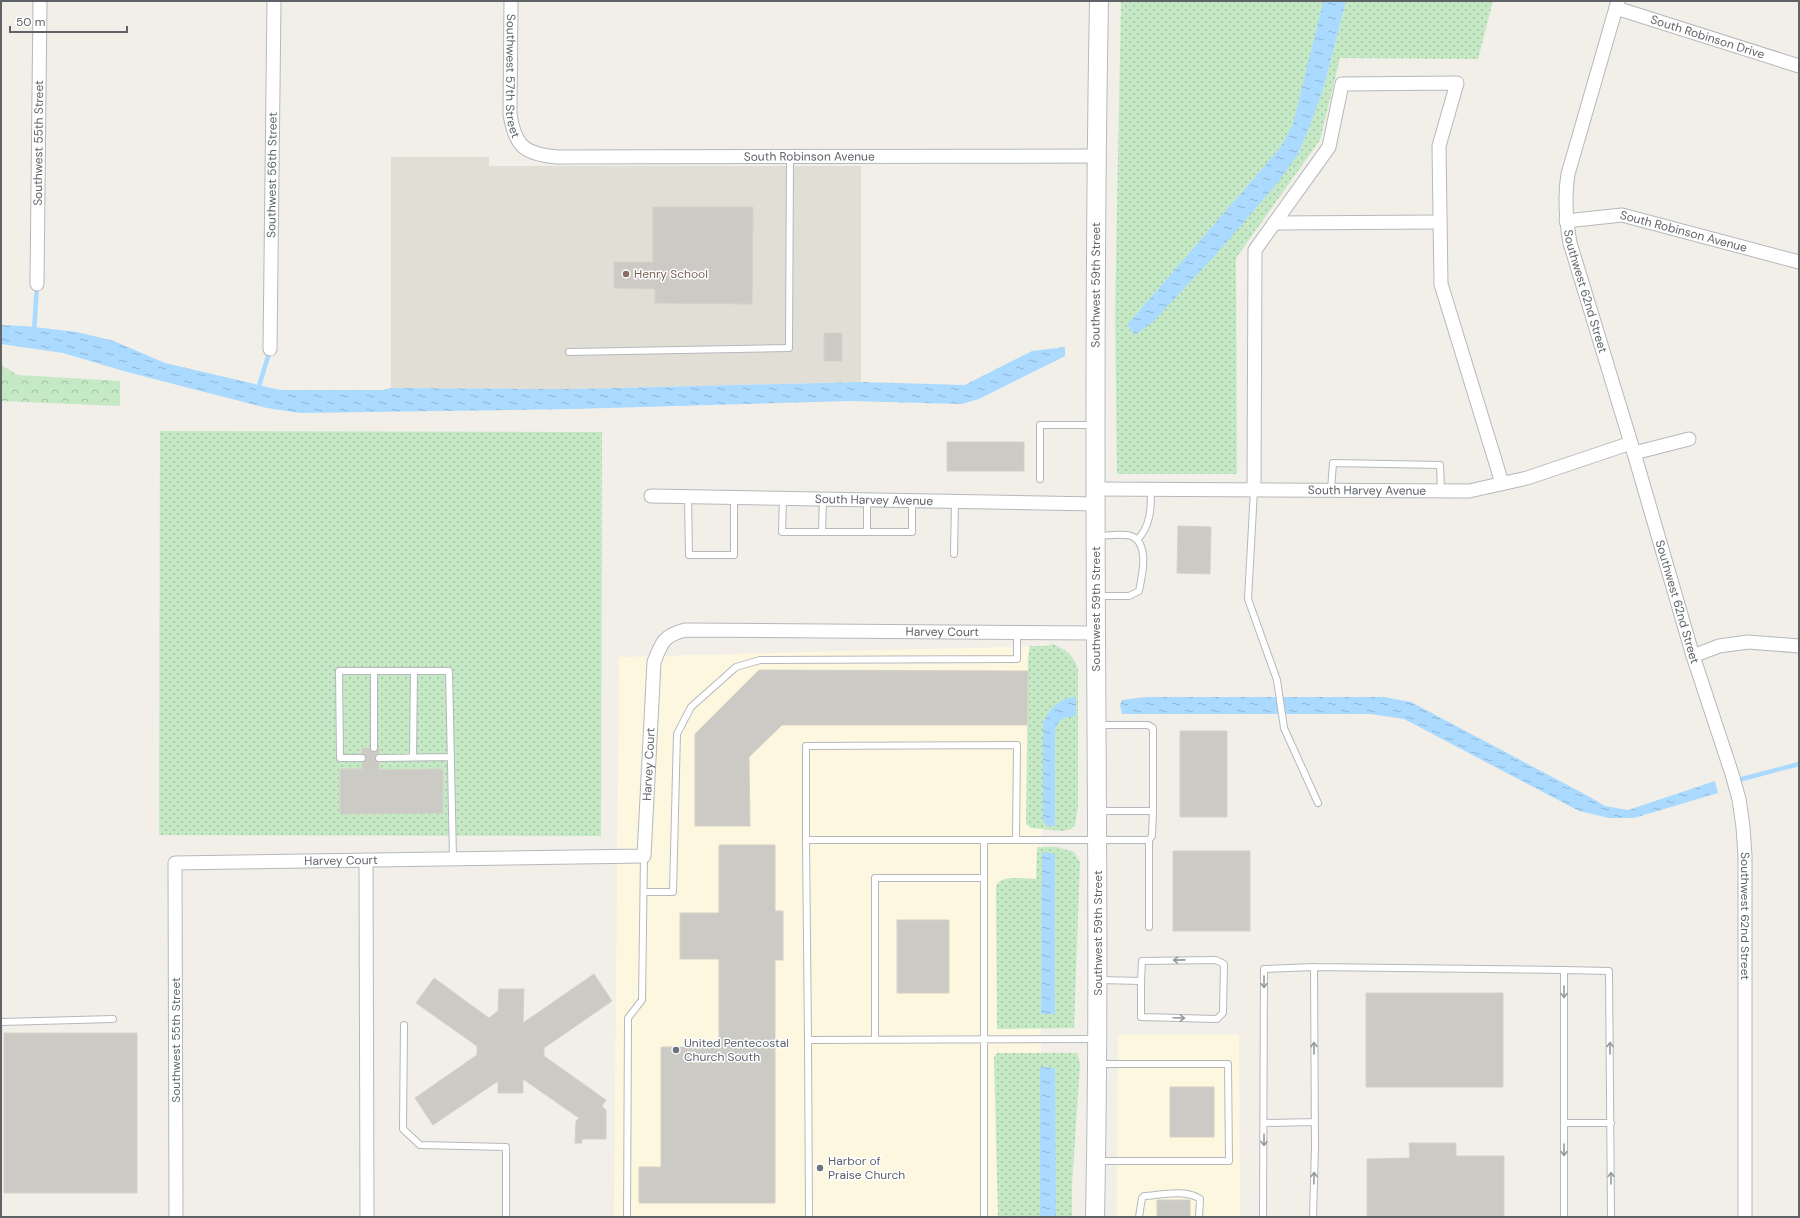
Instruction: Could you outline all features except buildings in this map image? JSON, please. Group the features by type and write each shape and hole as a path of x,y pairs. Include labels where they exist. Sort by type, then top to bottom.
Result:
{"main road":[{"name":"Southwest 59th Street","path":"1095,1217 1098,1064 1096,156 1099,1"}],"street":[{"name":"Southwest 55th Street","path":"37,284 40,1"},
{"name":"Southwest 56th Street","path":"270,349 274,1"},
{"name":"Southwest 57th Street","path":"511,1 510,114 513,132 524,148"},
{"name":"South Robinson Drive","path":"1617,4 1799,66"},
{"name":"Southwest 62nd Street","path":"1617,4 1568,174 1565,191 1566,220 1570,243 1633,448 1693,656 1732,774 1743,827 1745,856 1745,1217"},
{"path":"1254,490 1255,250 1329,147 1342,84 1457,83 1439,146 1441,284 1502,483"},
{"name":"South Robinson Avenue","path":"524,148 538,156 556,157 1096,156"},
{"name":"South Robinson Avenue","path":"1566,220 1622,215 1799,262"},
{"path":"1274,223 1439,222"},
{"name":"South Harvey Avenue","path":"652,496 955,501 1096,497 1151,490 1469,491 1526,478 1633,448 1689,439"},
{"name":"Harvey Court","path":"175,864 644,856 654,662 662,643 671,634 685,630 1017,632 1096,634"},
{"path":"1693,656 1720,646 1748,642 1799,646"},
{"path":"366,860 367,1217"},
{"name":"Southwest 55th Street","path":"175,864 176,1217"}],"lane":[{"path":"570,352 789,348 790,157"},
{"path":"1040,479 1040,425 1096,425"},
{"path":"1331,490 1332,463 1440,465 1441,491"},
{"path":"1137,540 1141,536 1150,516 1151,490"},
{"path":"1254,490 1248,599 1277,680 1284,728 1318,803"},
{"path":"688,497 690,555 734,555 734,497"},
{"path":"783,498 782,532 912,532 912,500"},
{"path":"822,532 823,499"},
{"path":"867,500 867,532"},
{"path":"954,554 955,501"},
{"path":"1096,536 1130,536 1137,540 1142,551 1143,567 1139,591 1129,596 1096,596"},
{"path":"644,892 673,892 676,734 691,706 736,667 760,660 1017,659 1017,632"},
{"path":"362,758 340,758 339,671 449,671 453,859"},
{"path":"374,671 374,748"},
{"path":"413,757 414,671"},
{"path":"1097,725 1148,725 1153,728 1153,811 1152,836 1149,840 1149,927"},
{"path":"810,1217 806,746 1017,746 1016,840"},
{"path":"379,758 451,756"},
{"path":"1097,811 1153,811"},
{"path":"806,840 1149,840"},
{"path":"984,840 984,1217"},
{"path":"627,1217 628,1018 642,1000 644,856"},
{"path":"875,1040 875,878 984,878"},
{"path":"1216,960 1224,964 1223,1013 1217,1019 1141,1017 1141,981 1142,961 1216,960"},
{"path":"1313,1217 1314,967"},
{"path":"1264,1217 1264,969 1314,967 1609,971 1611,1217"},
{"path":"1564,970 1564,1217"},
{"path":"1098,980 1141,981"},
{"path":"1,1022 113,1019"},
{"path":"404,1025 403,1129 420,1145 506,1147 506,1217"},
{"path":"808,1040 1098,1039"},
{"path":"1096,1161 1229,1161 1228,1064 1098,1064"},
{"path":"1264,1123 1314,1122"},
{"path":"1564,1123 1611,1123"},
{"path":"1139,1217 1142,1198 1144,1196 1180,1193 1195,1196 1200,1199 1199,1217"}],"shaded area":[{"name":"Henry School","path":"391,157 489,157 489,166 861,166 861,382 575,389 391,388"},
{"path":"1049,646 1043,723 1040,1217 614,1217 619,657"},
{"path":"1118,1035 1239,1035 1240,1217 1117,1217"}],"green space":[{"path":"1121,1 1324,1 1293,124 1280,148 1127,325 1135,335 1298,154 1325,83 1346,1 1493,1 1478,59 1340,58 1320,140 1236,258 1237,474 1117,474 1115,313"},
{"path":"1,365 18,375 120,381 120,406 1,401"},
{"path":"160,431 602,432 601,836 159,835"},
{"path":"1053,644 1062,648 1069,654 1074,660 1078,669 1078,807 1075,825 1071,829 1062,831 1031,828 1026,824 1028,658 1030,646 1048,646"},
{"path":"1037,847 1057,847 1074,852 1080,862 1074,1028 997,1029 996,886 999,882 1008,879 1036,879"},
{"path":"997,1053 1077,1053 1080,1064 1072,1185 1072,1217 998,1217 994,1057"}],"water":[{"path":"1346,1 1325,83 1298,154 1279,181 1219,251 1154,321 1135,335 1127,325 1280,148 1293,124 1323,2"},
{"path":"1,325 25,326 77,332 114,341 165,363 280,390 384,390 391,388 575,389 861,382 965,385 1032,351 1065,347 1065,356 979,399 962,404 849,401 573,409 300,413 267,408 127,372 63,353 1,344"},
{"path":"1076,697 1076,716 1062,719 1058,723 1055,730 1055,826 1047,826 1043,821 1043,723 1052,708 1065,699"},
{"path":"1147,697 1384,697 1411,702 1605,806 1628,810 1715,781 1718,793 1634,818 1609,818 1579,811 1404,719 1370,714 1122,714 1120,705 1122,700"},
{"path":"1042,852 1055,854 1055,1014 1041,1014"},
{"path":"1040,1067 1055,1068 1056,1217 1040,1217"}],"waterway":[{"path":"34,333 37,284"},
{"path":"258,389 270,350"},
{"path":"1742,779 1799,764"}],"place":[{"name":"Henry School","path":"626,274"},
{"name":"United Pentecostal Church South","path":"676,1050"},
{"name":"Harbor of Praise Church","path":"820,1168"}]}
